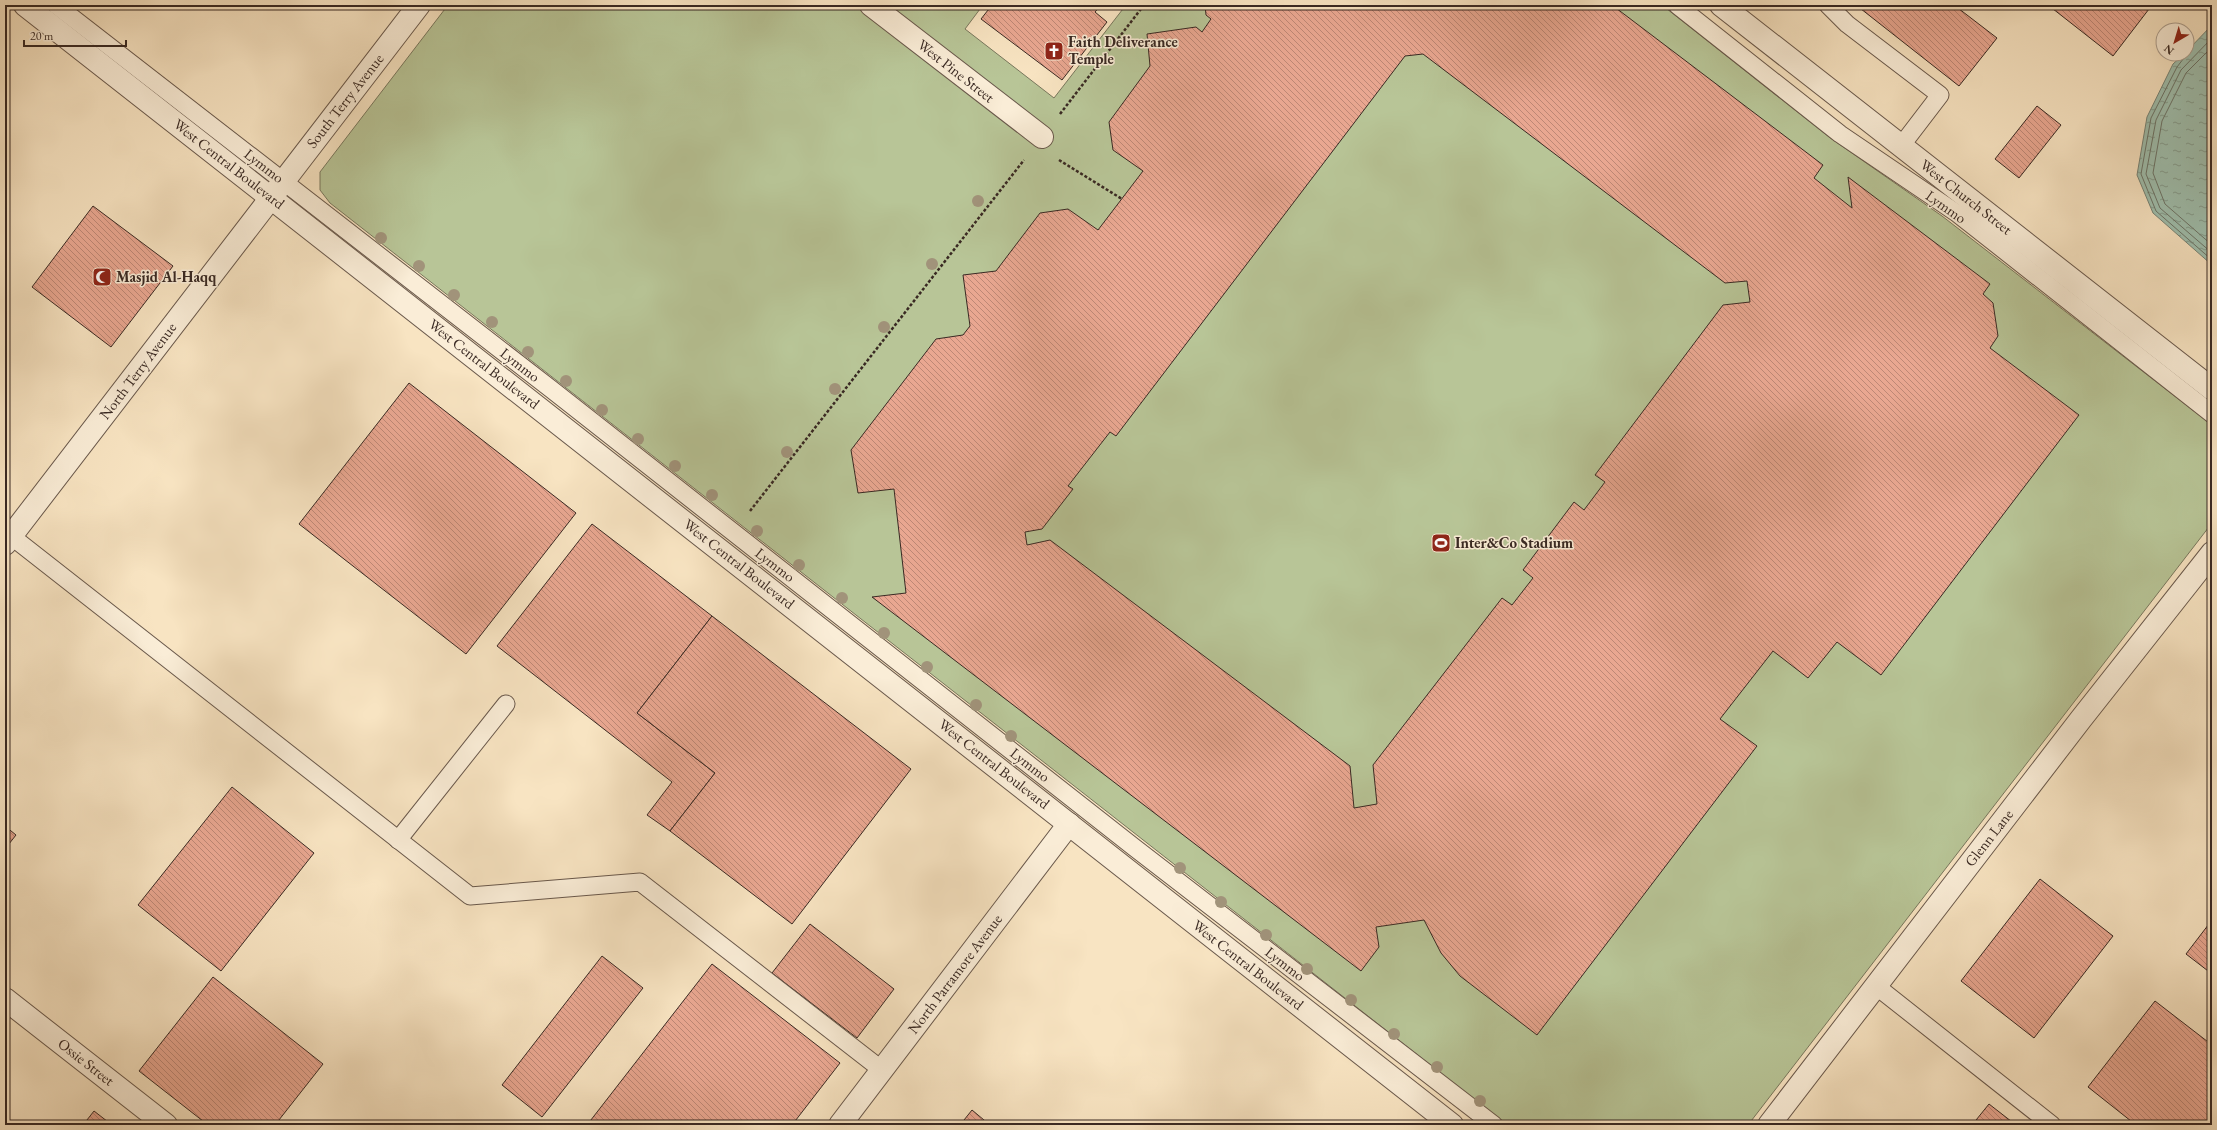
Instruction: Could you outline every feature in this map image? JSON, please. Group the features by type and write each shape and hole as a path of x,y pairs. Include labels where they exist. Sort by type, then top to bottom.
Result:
{"street":[{"name":"West Central Boulevard","path":"25,5 277,189 1069,824 1452,1125"},
{"name":"South Terry Avenue","path":"277,189 419,5"},
{"name":"West Pine Street","path":"871,5 1039,141"},
{"name":"West Church Street","path":"1721,5 2212,389"},
{"name":"North Terry Avenue","path":"8,540 277,189"},
{"name":"Glenn Lane","path":"1769,1125 2212,553"},
{"name":"North Parramore Avenue","path":"840,1125 1069,824"},
{"name":"Ossie Street","path":"5,999 166,1125"}],"lane":[{"name":"Lymmo","path":"56,5 277,189 1494,1125"},
{"name":"Lymmo","path":"1676,5 1840,134 1958,214 2212,414"},
{"path":"1828,5 1847,24 1940,95 1901,146"},
{"path":"8,540 470,896 640,882 882,1070"},
{"path":"398,840 506,704"},
{"path":"1876,986 2052,1125"}],"path":[{"path":"749,512 1144,5"},
{"path":"1039,141 1122,199"}],"shaded area":[{"path":"448,5 983,5 965,29 1054,98 1126,5 1662,5 1829,137 1942,216 2212,425 2212,523 1748,1125 1507,1125 330,203 320,190 320,172"}],"water":[{"path":"2212,25 2212,265 2153,213 2137,175 2147,117 2173,64 2175,62 2195,62 2195,43"}],"building":[{"name":"Faith Deliverance Temple","path":"992,5 1101,5 1095,12 1107,22 1062,80 981,19"},
{"name":"Inter&Co Stadium","path":"1205,5 1612,5 1823,165 1814,178 1852,208 1848,177 1990,284 1983,294 1993,303 1998,336 1990,348 2079,415 1881,675 1837,642 1808,678 1773,651 1720,719 1757,746 1537,1035 1460,976 1441,953 1424,920 1376,927 1379,947 1361,971 872,597 906,593 894,489 858,493 851,450 936,339 963,335 970,326 963,275 996,271 1040,213 1068,209 1098,230 1143,171 1113,150 1109,122 1150,66 1147,34 1196,27 1202,32 1211,19 1206,15","holes":["1423,54 1725,283 1747,281 1750,302 1723,305 1595,475 1605,482 1584,510 1574,502 1523,570 1533,578 1512,605 1502,598 1373,765 1377,804 1354,808 1350,766 1050,540 1027,545 1025,532 1042,529 1073,489 1068,486 1110,432 1116,436 1405,56"]},
{"path":"1856,5 1954,5 1997,38 1959,86"},
{"path":"2048,5 2144,5 2149,9 2113,56"},
{"path":"2037,106 2061,125 2019,178 1995,159"},
{"name":"Masjid Al-Haqq","path":"93,206 173,266 111,347 32,287"},
{"path":"409,383 576,513 466,654 299,524"},
{"path":"592,524 712,616 637,713 715,773 670,831 647,815 672,782 497,646"},
{"path":"712,616 911,769 792,924 670,831 715,773 637,713"},
{"path":"232,787 314,853 221,971 138,905"},
{"path":"5,826 16,835 5,849"},
{"path":"2040,879 2113,936 2034,1038 1961,981"},
{"path":"2212,920 2212,974 2186,954"},
{"path":"810,924 894,989 857,1038 772,973"},
{"path":"602,956 643,988 542,1117 502,1085"},
{"path":"712,964 840,1063 792,1125 587,1125"},
{"path":"213,977 323,1064 275,1125 208,1125 139,1071"},
{"path":"2155,1001 2212,1045 2212,1125 2136,1125 2088,1087"},
{"path":"1989,1104 2016,1125 1972,1125"},
{"path":"972,1110 990,1125 960,1125"},
{"path":"94,1111 112,1125 83,1125"}],"place":[{"name":"Faith Deliverance Temple","path":"1054,51"},
{"name":"Masjid Al-Haqq","path":"102,277"},
{"name":"Inter&Co Stadium","path":"1441,543"}]}
